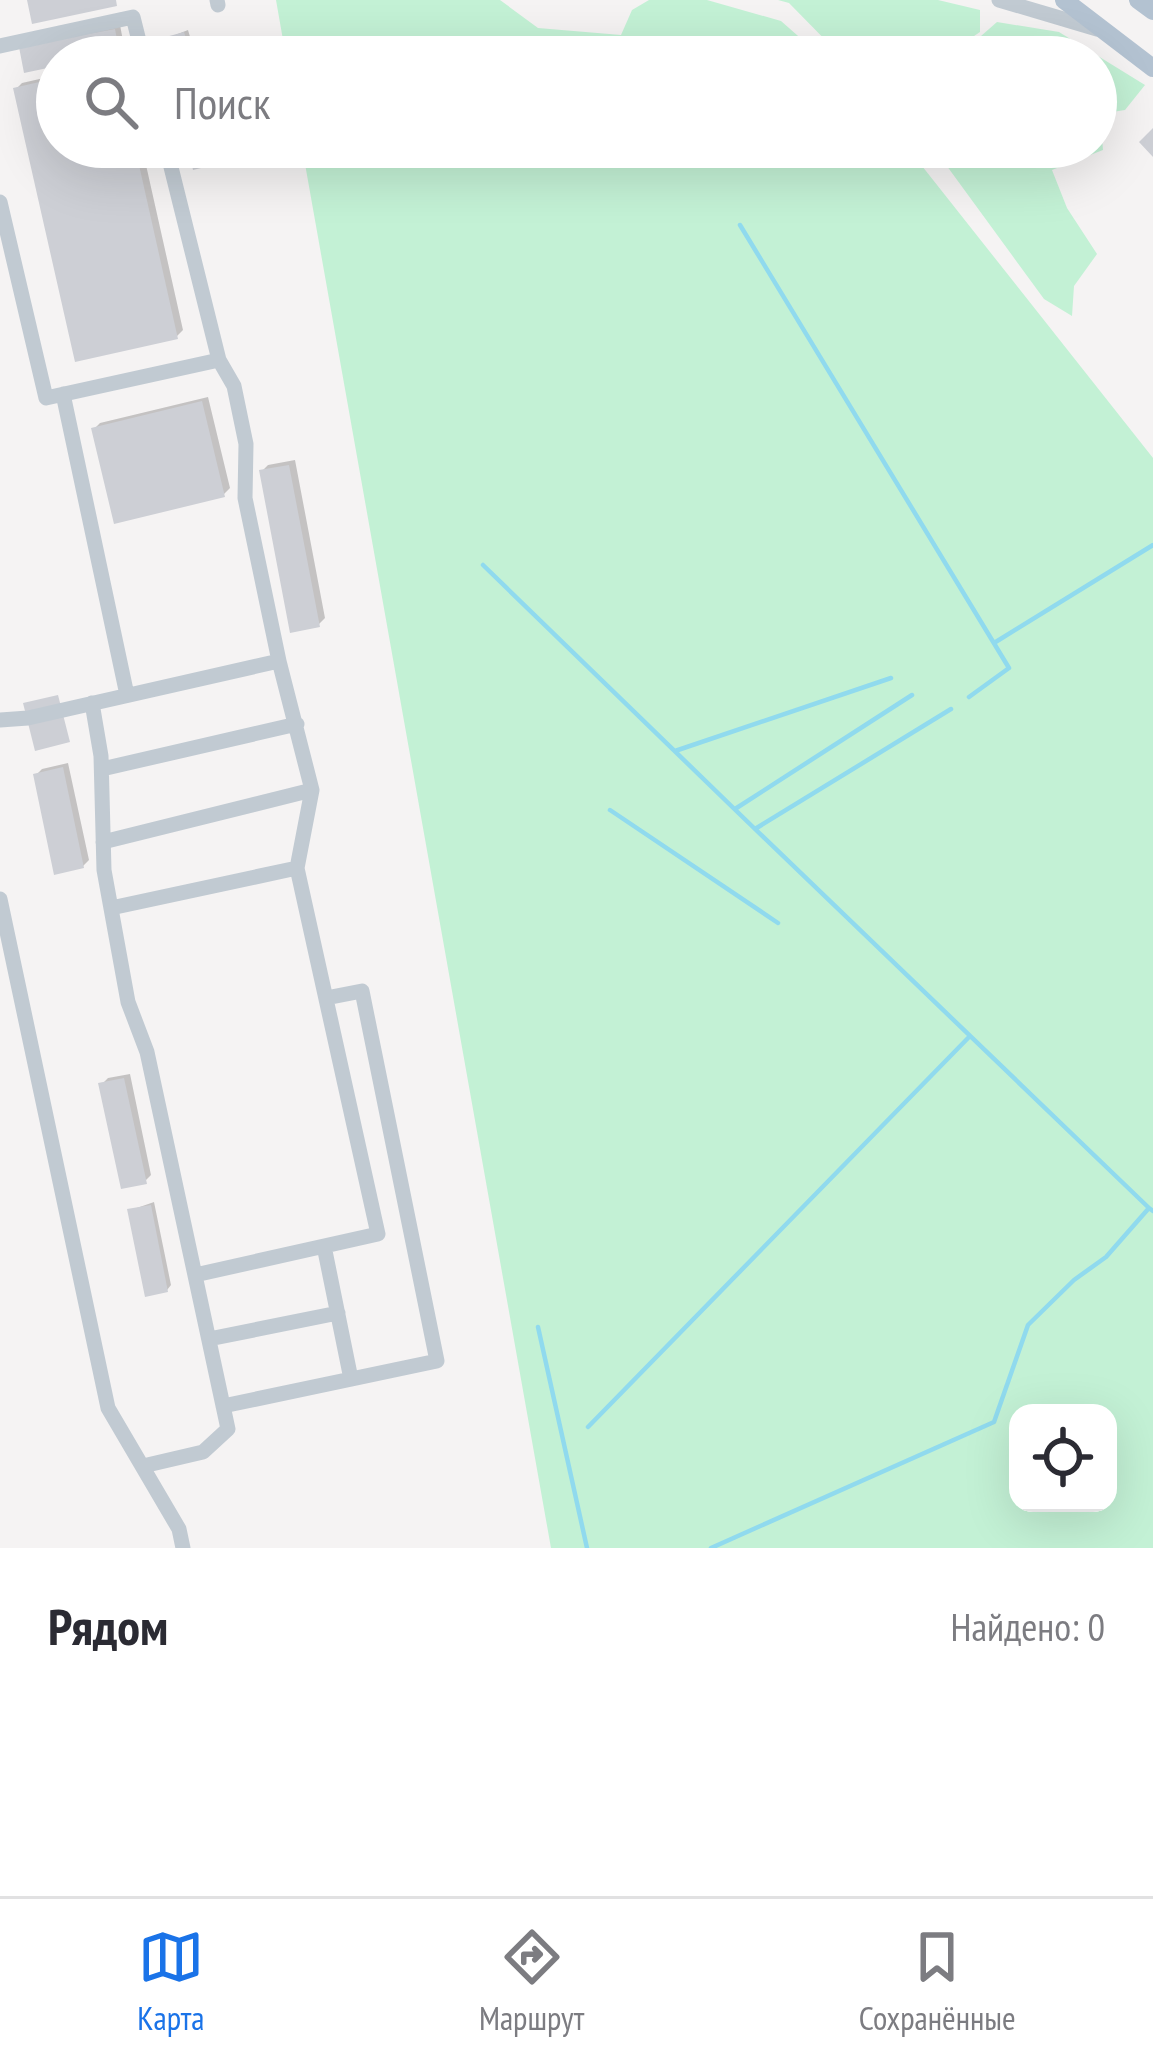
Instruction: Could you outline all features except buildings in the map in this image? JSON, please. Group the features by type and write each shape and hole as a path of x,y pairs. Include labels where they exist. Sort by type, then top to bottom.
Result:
{"main road":[{"path":"1064,0 1111,36"},
{"path":"1138,0 1153,11"},
{"path":"1117,40 1153,68"}],"street":[{"path":"999,0 1106,32"},
{"path":"46,36 133,17 138,36"},
{"path":"0,46 36,38"},
{"path":"171,168 219,359 234,386 246,444 245,498 312,790 297,868 378,1234 195,1275"},
{"path":"0,202 46,398 219,359"},
{"path":"63,394 128,695"},
{"path":"0,720 279,661"},
{"path":"92,704 102,769 103,842 128,1003 147,1052 228,1429 203,1452 143,1466"},
{"path":"102,769 297,724"},
{"path":"103,842 312,790"},
{"path":"111,908 297,868"},
{"path":"0,899 108,1408 178,1529 183,1548"},
{"path":"223,1406 437,1361 362,991 326,998"},
{"path":"324,1246 351,1379"},
{"path":"209,1339 338,1313"}],"green space":[{"path":"276,0 500,0 538,28 621,35 632,10 649,0 707,0 781,21 798,36 282,36"},
{"path":"778,0 938,0 980,10 980,32 974,36 821,36 789,3"},
{"path":"997,22 1065,36 981,36"},
{"path":"1117,68 1145,85 1125,110 1117,111"},
{"path":"306,168 924,168 1153,458 1153,1548 551,1548"},
{"path":"948,168 1057,168 1052,170 1067,208 1097,254 1074,286 1072,316 1044,299"}],"waterway":[{"path":"740,225 1009,668 969,697"},
{"path":"994,643 1153,545"},
{"path":"483,565 755,829"},
{"path":"675,751 891,678"},
{"path":"735,809 912,695"},
{"path":"951,709 755,829 1149,1208"},
{"path":"610,810 778,923"},
{"path":"588,1427 970,1036"},
{"path":"711,1548 994,1422 1028,1325 1074,1280 1106,1257 1149,1208 1153,1211"},
{"path":"538,1327 587,1548"}]}
